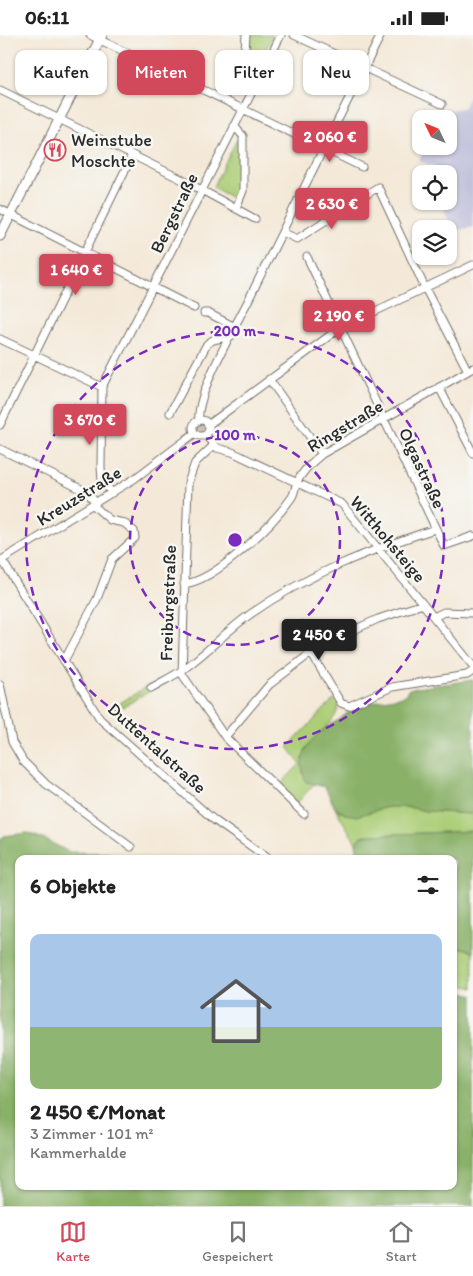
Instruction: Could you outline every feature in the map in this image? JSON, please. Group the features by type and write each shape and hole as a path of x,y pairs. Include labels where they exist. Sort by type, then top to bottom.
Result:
{"street":[{"path":"90,35 101,38 242,111 323,147 362,167"},
{"path":"245,50 246,35"},
{"name":"Bergstraße","path":"273,50 281,35"},
{"path":"294,35 325,50"},
{"path":"369,59 381,35"},
{"path":"0,236 101,38"},
{"path":"369,71 442,104"},
{"path":"0,90 202,190 255,219"},
{"name":"Bergstraße","path":"112,493 102,479 102,387 250,95"},
{"path":"208,425 208,431 205,435 198,436 195,433 193,426 199,421 202,397 323,147 350,95"},
{"path":"234,126 243,136 243,191 236,208"},
{"path":"0,425 132,156"},
{"path":"282,232 297,239 378,187 425,288 470,370"},
{"path":"0,209 86,251 194,308"},
{"name":"Olgastraße","path":"307,257 435,529"},
{"path":"208,425 340,328 473,265"},
{"path":"204,313 208,313 235,327"},
{"path":"170,413 207,344 213,340 231,336"},
{"path":"0,339 102,387"},
{"name":"Ringstraße","path":"184,584 202,579 243,549 278,515 294,494 297,483 303,473 322,454 470,370"},
{"path":"269,379 322,454"},
{"path":"439,387 473,453"},
{"path":"199,421 208,425"},
{"name":"Kreuzstraße","path":"1,561 112,493 195,433"},
{"name":"Witthohsteige","path":"205,435 214,445 342,504 473,666"},
{"name":"Freiburgstraße","path":"214,445 195,463 189,475 181,671 185,682 225,737 304,814"},
{"path":"0,449 87,493 110,520 130,527 134,531 135,538 112,559 97,599 64,661"},
{"path":"151,688 181,671 227,631 279,596 331,567 377,548 435,529 444,545 473,536"},
{"name":"Duttentalstraße","path":"1,561 101,720 214,820 263,855"},
{"path":"225,737 269,685 311,653 336,638 378,619 423,604"},
{"path":"434,617 444,612 473,613"},
{"path":"311,653 341,703 349,706 392,687 467,675 473,671"},
{"path":"0,684 12,741 22,761 46,784 131,847"}],"shaded area":[{"path":"473,89 473,227 457,230 457,220 449,220 444,210 457,210 457,165 432,165 419,161 421,155 458,155 458,110 447,110 463,108"}],"green space":[{"path":"249,35 273,35 265,50 248,50"},
{"path":"236,141 239,142 235,200 213,187"},
{"path":"473,680 473,812 470,814 426,811 408,807 388,807 357,816 345,814 335,808 325,787 306,782 302,762 308,745 321,732 353,709 371,702 405,695 409,689"},
{"path":"149,685 152,690 140,697 137,695 138,698 123,707 120,703"},
{"path":"334,699 339,704 336,715 313,739 307,747 304,756 306,768 314,784 296,804 279,786 300,764 288,747"},
{"path":"388,807 408,807 426,811 470,814 473,812 473,831 370,835 361,837 356,843 335,808 345,814"},
{"path":"473,831 473,953 467,949 457,947 457,855 358,855 356,843 361,837 370,835"},
{"path":"27,833 44,839 69,852 108,853 114,855 15,855 15,1190 457,1190 457,990 473,995 473,1206 0,1206 0,841 4,836"},
{"path":"457,947 467,949 473,953 473,988 457,983"}],"tunnel":[{"path":"186,440 216,419"}],"place":[{"name":"Weinstube Moschte","path":"55,150"}]}
